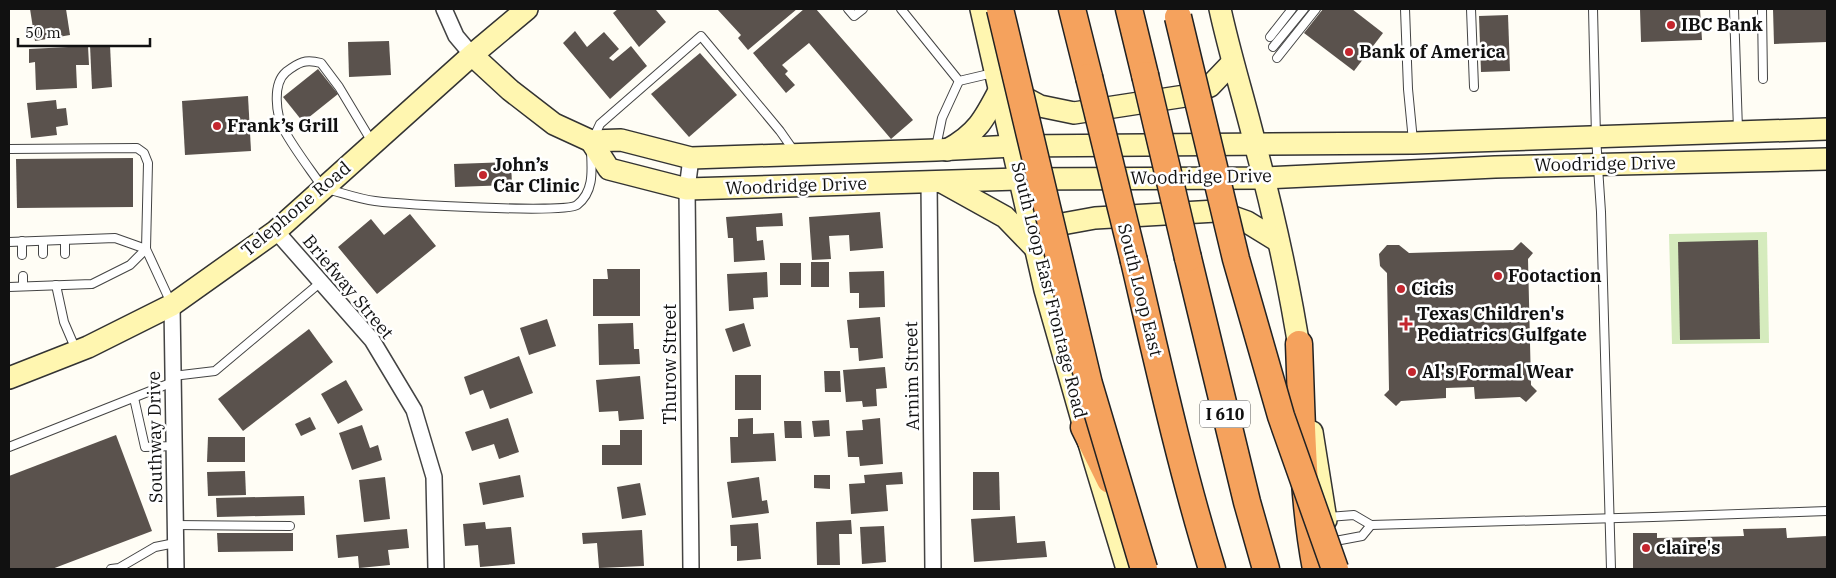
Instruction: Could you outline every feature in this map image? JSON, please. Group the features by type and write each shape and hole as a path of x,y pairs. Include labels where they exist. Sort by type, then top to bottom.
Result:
{"highway":[{"path":"1000,9 1089,384 1144,569"},
{"name":"South Loop East","path":"1072,9 1180,454 1212,569"},
{"name":"I 610","path":"1129,9 1247,502 1266,569"},
{"path":"1176,13 1236,259 1278,407 1336,569"},
{"path":"1298,344 1304,467 1312,549 1316,569"},
{"path":"1084,427 1154,569"}],"main road":[{"name":"Telephone Road","path":"9,378 76,351 172,305 276,230 527,9"},
{"name":"South Loop East Frontage Road","path":"981,9 1045,290 1127,569"},
{"path":"1220,9 1232,63 1256,144 1278,241 1298,344 1336,569"},
{"name":"Woodridge Drive","path":"472,56 510,90 554,124 591,141 621,140 691,158 1012,146 1413,143 1827,130"},
{"path":"942,150 963,142 978,127 998,82 1040,106 1074,113 1185,96 1210,86 1232,63"},
{"name":"Woodridge Drive","path":"591,141 609,169 688,189 1019,179 1264,178 1495,166 1827,159"},
{"path":"935,182 1004,217 1035,248 1062,224 1094,218 1216,211 1247,222 1278,241"}],"street":[{"path":"441,10 456,36 472,56"},
{"name":"Thurow Street","path":"691,158 688,189 691,569"},
{"name":"Arnim Street","path":"933,569 935,182"},
{"name":"Briefway Street","path":"276,230 372,340 414,410 434,477 436,569"},
{"name":"Southway Drive","path":"172,305 176,569"}],"lane":[{"path":"848,9 854,16 863,9"},
{"path":"901,9 958,81"},
{"path":"1270,37 1292,9"},
{"path":"1273,47 1304,9"},
{"path":"1277,58 1316,9"},
{"path":"1405,9 1408,89 1413,143"},
{"path":"1471,9 1474,87"},
{"path":"1593,9 1612,569"},
{"path":"1734,9 1738,132"},
{"path":"1762,9 1763,79"},
{"path":"373,144 339,87 321,62 307,60 292,67 281,77 276,98 283,129 323,188 374,201 499,208 575,207 585,197 591,185 591,141 600,124 701,36 780,131 796,155"},
{"path":"958,81 998,82"},
{"path":"942,150 942,118 958,81"},
{"path":"9,150 137,148 144,153 148,163 146,249 172,305"},
{"path":"9,242 115,238 146,249"},
{"path":"65,240 66,254"},
{"path":"22,241 22,255"},
{"path":"43,241 43,254"},
{"path":"9,287 92,284 130,265 146,249"},
{"path":"22,276 23,286"},
{"path":"44,276 44,285"},
{"path":"66,276 66,285"},
{"path":"9,447 134,398 173,379 215,371 322,282"},
{"path":"56,285 64,322 76,351"},
{"path":"134,398 145,447 174,446"},
{"path":"1326,517 1354,515 1371,524 1610,519 1827,510"},
{"path":"1330,542 1362,536 1371,524"},
{"path":"175,525 290,526"},
{"path":"111,569 119,568 155,547 175,542"}],"green space":[{"path":"1767,232 1769,343 1672,344 1669,234"}],"building":[{"path":"30,9 66,9 70,35 35,41"},
{"path":"618,9 657,9 666,22 639,47 613,13"},
{"path":"717,9 797,9 748,50 738,38 741,35"},
{"path":"804,9 816,9 913,120 891,139 809,43 782,65 788,71 785,74 795,85 786,93 753,53"},
{"name":"Bank of America","path":"1323,9 1352,9 1383,33 1354,71 1304,33"},
{"name":"IBC Bank","path":"1700,9 1702,40 1641,42 1640,10"},
{"path":"1773,9 1827,9 1827,42 1774,44"},
{"path":"1508,15 1510,71 1481,72 1479,16"},
{"path":"575,31 587,47 604,32 619,49 609,58 613,61 631,46 647,66 610,99 563,43"},
{"path":"389,41 391,75 349,77 348,42"},
{"path":"90,45 110,45 112,87 92,89"},
{"path":"88,46 89,65 76,65 77,88 36,90 35,62 29,63 29,49"},
{"path":"700,53 737,95 689,137 651,94"},
{"path":"318,69 338,94 303,122 283,97"},
{"name":"Frank’s Grill","path":"248,96 251,151 185,155 182,101"},
{"path":"56,100 57,109 66,108 68,125 56,127 57,135 31,138 27,103"},
{"path":"133,158 133,207 17,208 16,159"},
{"name":"John’s Car Clinic","path":"511,162 512,185 455,187 454,164"},
{"path":"880,212 883,248 850,251 849,235 829,236 831,259 812,260 809,217"},
{"path":"782,213 783,226 756,227 757,241 763,240 765,260 734,262 733,238 728,238 726,217"},
{"path":"410,214 436,246 377,294 338,247 371,219 384,235"},
{"path":"1758,240 1760,339 1680,340 1678,242"},
{"path":"1521,242 1533,253 1528,259 1531,385 1537,391 1526,402 1520,397 1475,399 1474,387 1446,388 1446,398 1401,401 1396,406 1384,395 1389,390 1387,273 1380,266 1379,254 1387,245 1399,245 1409,253 1513,250"},
{"path":"811,262 829,262 829,287 811,287"},
{"path":"780,263 801,263 801,285 780,285"},
{"path":"607,269 640,269 640,316 593,316 593,279 608,279"},
{"path":"884,271 885,307 859,308 859,293 850,293 849,272"},
{"path":"767,272 768,297 753,298 754,309 729,311 727,274"},
{"path":"880,317 883,358 859,361 858,348 850,348 847,320"},
{"path":"547,319 556,346 529,355 520,328"},
{"path":"633,323 634,349 639,349 640,364 599,365 598,324"},
{"path":"744,323 751,346 733,352 725,329"},
{"path":"309,329 333,362 243,431 218,399"},
{"path":"519,356 533,393 490,409 483,390 470,395 464,377"},
{"path":"885,367 887,388 876,389 877,406 863,407 862,401 846,402 843,370"},
{"path":"824,371 840,371 841,392 825,392"},
{"path":"735,375 761,375 761,410 735,410"},
{"path":"640,376 644,419 619,421 618,411 599,412 596,380"},
{"path":"346,380 363,410 338,424 321,394"},
{"path":"310,417 316,429 301,436 295,424"},
{"path":"508,418 519,452 499,459 494,444 472,451 465,432"},
{"path":"753,418 753,434 774,433 776,461 731,463 730,437 738,437 738,419"},
{"path":"880,418 883,464 860,466 859,457 848,457 846,431 863,430 862,420"},
{"path":"829,420 830,436 814,437 812,421"},
{"path":"784,421 801,421 802,438 785,438"},
{"path":"362,425 370,448 378,445 382,460 352,470 339,433"},
{"path":"620,430 642,430 642,465 602,465 602,445 620,445"},
{"path":"116,435 152,531 52,569 9,569 9,476"},
{"path":"208,437 245,437 245,462 207,462"},
{"path":"245,471 246,495 208,496 207,472"},
{"path":"902,472 903,484 886,485 888,511 851,514 849,484 865,483 864,475"},
{"path":"973,472 999,472 1000,510 973,510"},
{"path":"520,475 524,497 483,505 479,483"},
{"path":"814,475 830,475 830,489 814,488"},
{"path":"385,477 390,519 364,522 359,480"},
{"path":"759,477 762,501 767,500 769,513 732,518 727,482"},
{"path":"640,483 646,515 622,519 617,487"},
{"path":"304,496 305,515 217,517 216,498"},
{"path":"1015,516 1017,543 1045,541 1047,557 974,562 971,519"},
{"path":"851,520 852,534 839,534 840,565 817,565 816,522"},
{"path":"485,522 486,529 511,527 515,564 480,567 478,545 465,546 463,524"},
{"path":"758,523 761,559 737,561 737,546 731,546 730,525"},
{"path":"884,526 886,562 862,564 860,527"},
{"path":"1786,528 1787,538 1827,536 1827,569 1633,569 1633,533 1657,533 1657,538 1744,536 1743,529"},
{"path":"407,529 409,548 388,550 390,565 359,568 358,556 338,558 336,535"},
{"path":"642,530 644,566 599,568 597,543 583,544 582,533"},
{"path":"217,533 293,533 293,551 218,552"}],"place":[{"name":"IBC Bank","path":"1671,25"},
{"name":"Bank of America","path":"1349,52"},
{"name":"Frank’s Grill","path":"217,126"},
{"name":"John’s Car Clinic","path":"483,175"},
{"name":"Footaction","path":"1498,276"},
{"name":"Cicis","path":"1401,289"},
{"name":"Texas Children's Pediatrics Gulfgate","path":"1406,324"},
{"name":"Al's Formal Wear","path":"1412,372"},
{"name":"claire's","path":"1646,548"}]}
